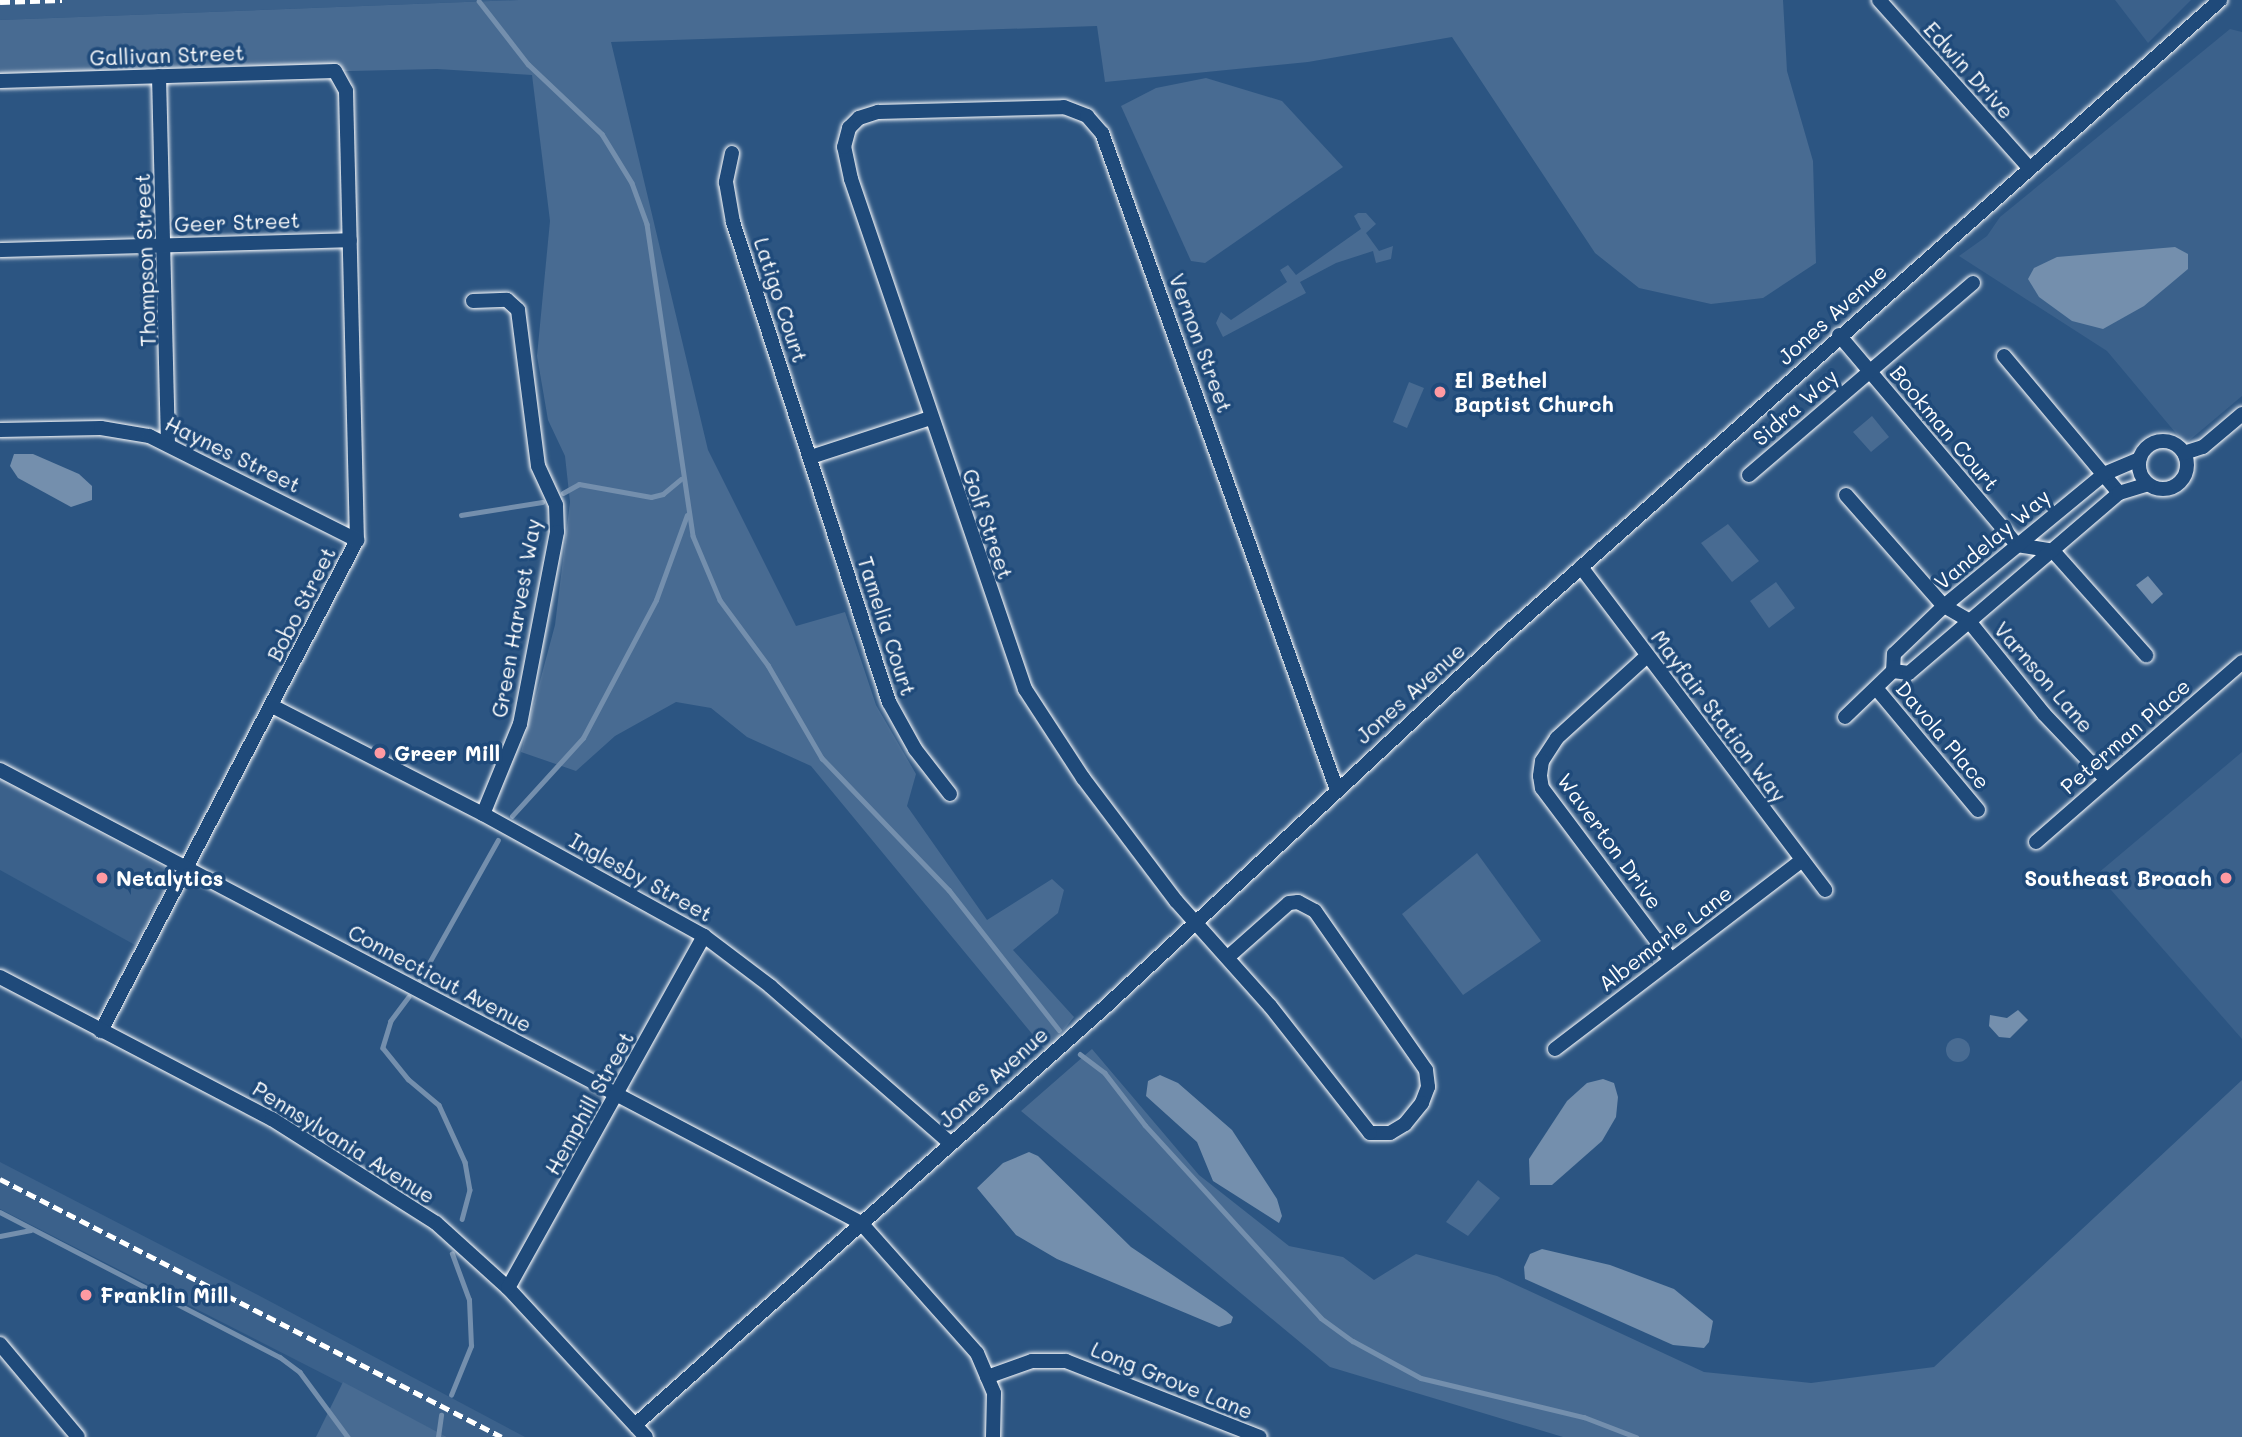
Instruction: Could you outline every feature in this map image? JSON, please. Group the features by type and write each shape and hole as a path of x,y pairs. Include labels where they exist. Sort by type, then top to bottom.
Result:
{"street":[{"name":"Edwin Drive","path":"1879,0 2029,168"},
{"name":"Jones Avenue","path":"635,1424 951,1144 1839,335 2220,0"},
{"name":"Gallivan Street","path":"0,81 335,71"},
{"name":"Bobo Street","path":"101,1031 357,540 346,91 344,80 335,71"},
{"name":"Thompson Street","path":"159,76 166,245 168,443"},
{"name":"Vernon Street","path":"878,112 1063,107 1087,116 1102,132 1337,790"},
{"name":"Golf Street","path":"878,112 853,123 844,153 930,418 1025,689 1083,778 1370,1133 1390,1132 1405,1124 1422,1103 1428,1087 1426,1070 1315,911 1298,902 1289,903 1228,957"},
{"name":"Latigo Court","path":"732,153 726,182 733,222 810,457"},
{"name":"Geer Street","path":"0,250 350,240"},
{"name":"Sidra Way","path":"1749,475 1973,283"},
{"name":"Green Harvest Way","path":"473,301 507,300 518,310 538,466 556,505 557,532 520,724 483,814"},
{"name":"Bookman Court","path":"1839,335 2017,545"},
{"path":"2004,356 2119,493"},
{"path":"2184,453 2203,447 2242,414"},
{"path":"810,457 930,418"},
{"name":"Haynes Street","path":"0,430 101,428 168,443 357,540"},
{"path":"2156,442 2172,443 2184,453 2187,469 2179,483 2164,489 2148,484 2140,473 2139,459 2156,442"},
{"name":"Tamelia Court","path":"810,457 889,702 904,733 950,794"},
{"name":"Vandelay Way","path":"1845,717 1893,671 1894,654 1944,606 2104,474 2139,459"},
{"name":"Vandelay Way","path":"1893,671 1909,673 2119,493 2148,484"},
{"name":"Varnson Lane","path":"1846,495 1944,606 1968,620 2044,714 2107,780"},
{"path":"2017,545 2053,551 2146,655"},
{"name":"Mayfair Station Way","path":"1581,568 1825,890"},
{"name":"Waverton Drive","path":"1647,656 1558,738 1542,761 1540,776 1542,788 1671,960"},
{"name":"Peterman Place","path":"2036,842 2242,662"},
{"name":"Davola Place","path":"1876,688 1978,810"},
{"name":"Inglesby Street","path":"272,706 483,814 704,936 769,986 951,1144"},
{"name":"Connecticut Avenue","path":"0,770 861,1223"},
{"name":"Albemarle Lane","path":"1555,1049 1802,860"},
{"name":"Hemphill Street","path":"508,1288 704,936"},
{"name":"Pennsylvania Avenue","path":"0,977 272,1119 353,1167 436,1223 508,1288 646,1437"},
{"path":"861,1223 977,1353 995,1393 993,1437"},
{"path":"0,1344 78,1437"},
{"name":"Long Grove Lane","path":"987,1377 1032,1361 1066,1361 1260,1437"}],"shaded area":[{"path":"0,0 519,0 0,20"},
{"path":"519,0 1783,0 1787,71 1813,161 1816,263 1763,298 1711,304 1639,288 1595,253 1452,37 1308,62 1105,82 1097,26 611,42 708,450 796,626 845,612 876,705 916,774 907,806 987,920 1052,879 1064,890 1058,913 1013,950 1074,1017 1047,1052 811,766 747,737 711,708 676,702 615,736 576,771 521,752 555,625 570,502 565,456 548,420 537,356 550,221 532,75 437,69 0,79 0,20"},
{"path":"2115,0 2191,0 2148,43"},
{"path":"2230,29 2242,32 2242,396 2185,444 2107,351 1959,256 1987,236 2000,217"},
{"path":"1206,78 1282,101 1343,167 1205,263 1191,261 1121,106 1156,88"},
{"path":"1366,213 1376,224 1366,233 1379,251 1393,246 1391,259 1376,263 1373,251 1336,263 1300,282 1306,293 1223,337 1216,323 1221,312 1231,320 1287,282 1280,270 1288,265 1296,275 1361,229 1354,216"},
{"path":"2175,247 2188,254 2188,269 2144,306 2103,329 2072,321 2039,297 2028,279 2034,268 2057,257"},
{"path":"1409,382 1424,388 1407,428 1393,422"},
{"path":"1872,416 1889,437 1871,452 1853,432"},
{"path":"14,454 33,454 79,474 92,486 92,500 71,507 18,478 10,466"},
{"path":"1728,524 1759,561 1732,582 1701,543"},
{"path":"2148,576 2163,594 2152,604 2136,585"},
{"path":"1776,582 1795,608 1769,628 1750,601"},
{"path":"2242,752 2242,1039 2097,874"},
{"path":"0,779 174,873 135,945 0,870"},
{"path":"1477,853 1541,941 1463,995 1402,914"},
{"path":"2018,1010 2028,1020 2010,1038 1999,1037 1989,1026 1990,1015 2007,1018"},
{"path":"1958,1038 1967,1041 1970,1050 1967,1059 1958,1062 1949,1059 1946,1050 1949,1041"},
{"path":"1092,1049 1199,1175 1289,1246 1343,1257 1374,1280 1416,1254 1497,1276 1704,1372 1811,1383 1934,1367 2242,1080 2242,1437 1563,1437 1330,1367 1021,1111"},
{"path":"1160,1075 1178,1083 1232,1130 1277,1199 1282,1216 1279,1223 1213,1181 1197,1142 1146,1096 1148,1081"},
{"path":"1603,1079 1614,1083 1618,1097 1616,1117 1602,1141 1552,1185 1530,1185 1529,1159 1567,1101 1587,1083"},
{"path":"1029,1152 1038,1156 1131,1247 1226,1311 1233,1317 1231,1323 1219,1327 1057,1259 1016,1235 977,1188 1003,1163"},
{"path":"0,1162 525,1437 447,1437 0,1209"},
{"path":"1478,1180 1500,1198 1468,1236 1446,1222"},
{"path":"1542,1249 1610,1265 1674,1289 1713,1321 1709,1342 1704,1348 1673,1345 1525,1279 1524,1267 1530,1254"},
{"path":"343,1382 447,1437 316,1437"}],"waterway":[{"path":"479,1 528,64 602,134 632,183 647,224 693,536 720,600 768,665 822,758 949,890 1059,1030"},
{"path":"563,493 579,484 651,497 663,494 681,479"},
{"path":"461,515 542,502"},
{"path":"512,816 583,738 656,600 687,515"},
{"path":"420,979 498,840"},
{"path":"409,997 391,1021 383,1048 408,1079 439,1105 465,1162 470,1190 462,1219"},
{"path":"1080,1054 1105,1073 1145,1125 1321,1318 1353,1341 1421,1378 1584,1417 1636,1437"},
{"path":"0,1212 280,1357 300,1372 348,1437"},
{"path":"0,1236 30,1230"},
{"path":"451,1395 471,1346 469,1300 452,1254"},
{"path":"438,1437 441,1415"}],"railway":[{"path":"0,2 62,0"},
{"path":"0,1179 502,1437"}],"place":[{"name":"El Bethel Baptist Church","path":"1440,392"},
{"name":"Greer Mill","path":"380,753"},
{"name":"Netalytics","path":"102,878"},
{"name":"Southeast Broach","path":"2226,878"},
{"name":"Franklin Mill","path":"86,1295"}]}
